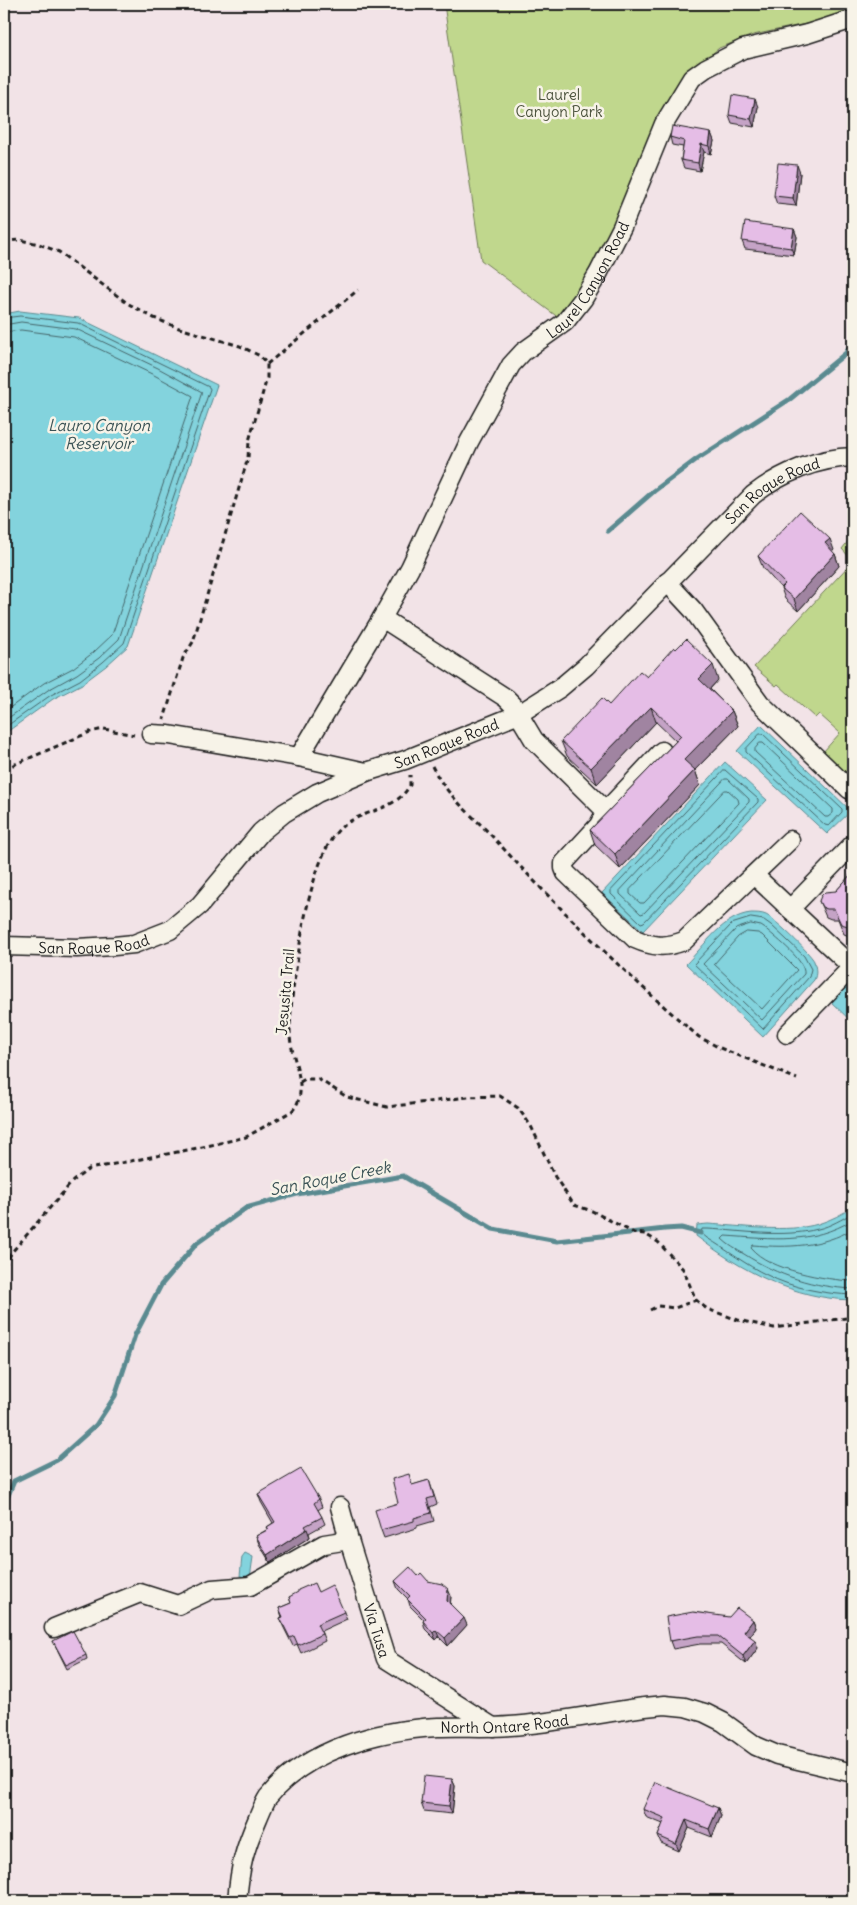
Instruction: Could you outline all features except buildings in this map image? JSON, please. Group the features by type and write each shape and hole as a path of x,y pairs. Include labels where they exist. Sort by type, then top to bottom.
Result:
{"street":[{"name":"Laurel Canyon Road","path":"299,757 410,568 470,442 510,365 523,352 565,322 583,299 598,274 622,228 664,124 692,78 706,68 743,49 807,34 853,19"},
{"name":"San Roque Road","path":"4,946 78,948 114,946 134,944 170,930 200,905 261,832 284,813 317,793 366,772 405,760 519,714 560,688 586,666 753,495 796,470 824,461 853,457"},
{"path":"667,582 693,610 760,703 849,790 853,791"},
{"path":"382,618 506,698 513,705 534,740 606,811"},
{"path":"155,734 299,757 366,772"},
{"path":"662,751 606,811 599,825 564,863 566,873 635,939 658,947 671,946 684,941 790,840"},
{"path":"790,909 853,844"},
{"path":"754,875 852,967 788,1034"},
{"name":"Via Tusa","path":"340,1507 348,1540 386,1659 494,1727"},
{"path":"54,1628 140,1593 178,1605 212,1589 250,1586 324,1544 348,1540"},
{"name":"North Ontare Road","path":"237,1901 240,1868 246,1846 267,1799 284,1780 305,1763 329,1751 376,1736 438,1727 512,1726 645,1706 665,1705 705,1713 723,1722 756,1746 777,1755 853,1773"}],"path":[{"path":"4,241 20,240 39,244 59,252 127,302 154,318 179,328 240,346 260,356 266,364 267,378 249,441 248,458 193,642 183,658 155,734 144,736 104,729 97,730 70,739 4,769"},
{"path":"266,364 358,290"},
{"path":"427,751 438,778 456,802 478,822 575,922 680,1021 699,1037 720,1048 797,1079"},
{"name":"Jesusita Trail","path":"4,1266 12,1252 73,1181 89,1169 246,1137 292,1111 297,1105 300,1098 300,1082 290,1036 297,963 315,878 334,833 345,824 366,813 395,803 407,791 411,777 405,760"},
{"path":"300,1082 305,1079 318,1079 347,1097 387,1107 468,1097 500,1096 518,1108 531,1126 556,1176 574,1205 592,1211 634,1232 645,1234 658,1242 682,1269 696,1300 707,1309 738,1320 774,1328 853,1317"},
{"path":"650,1310 658,1306 675,1308 696,1300"}],"green space":[{"name":"Laurel Canyon Park","path":"444,4 853,4 853,14 753,35 719,48 693,70 641,165 584,290 559,318 481,260"},
{"path":"853,535 853,561 842,549"},
{"path":"853,561 853,781 823,752 840,733 819,714 815,718 778,684 776,686 754,667"}],"water":[{"name":"Lauro Canyon Reservoir","path":"20,311 79,318 217,385 128,646 82,684 53,699 4,734 4,314"},
{"path":"761,725 851,811 827,834 737,751"},
{"path":"725,762 767,800 643,931 602,893"},
{"path":"751,913 764,914 777,923 811,957 816,969 814,980 763,1037 686,964 723,925 741,915"},
{"path":"853,977 853,1023 830,1001"},
{"path":"853,1207 853,1300 810,1294 770,1281 732,1261 696,1236 697,1225 708,1224 764,1228 806,1227 827,1221"},
{"path":"245,1553 253,1557 250,1578 240,1576 242,1557"}],"waterway":[{"path":"608,531 654,491 697,459 790,399 846,353 853,341"},
{"name":"San Roque Creek","path":"4,1505 14,1481 57,1460 96,1425 115,1396 135,1335 161,1285 197,1243 246,1208 297,1194 403,1176 493,1229 557,1241 681,1228 701,1233"}]}
